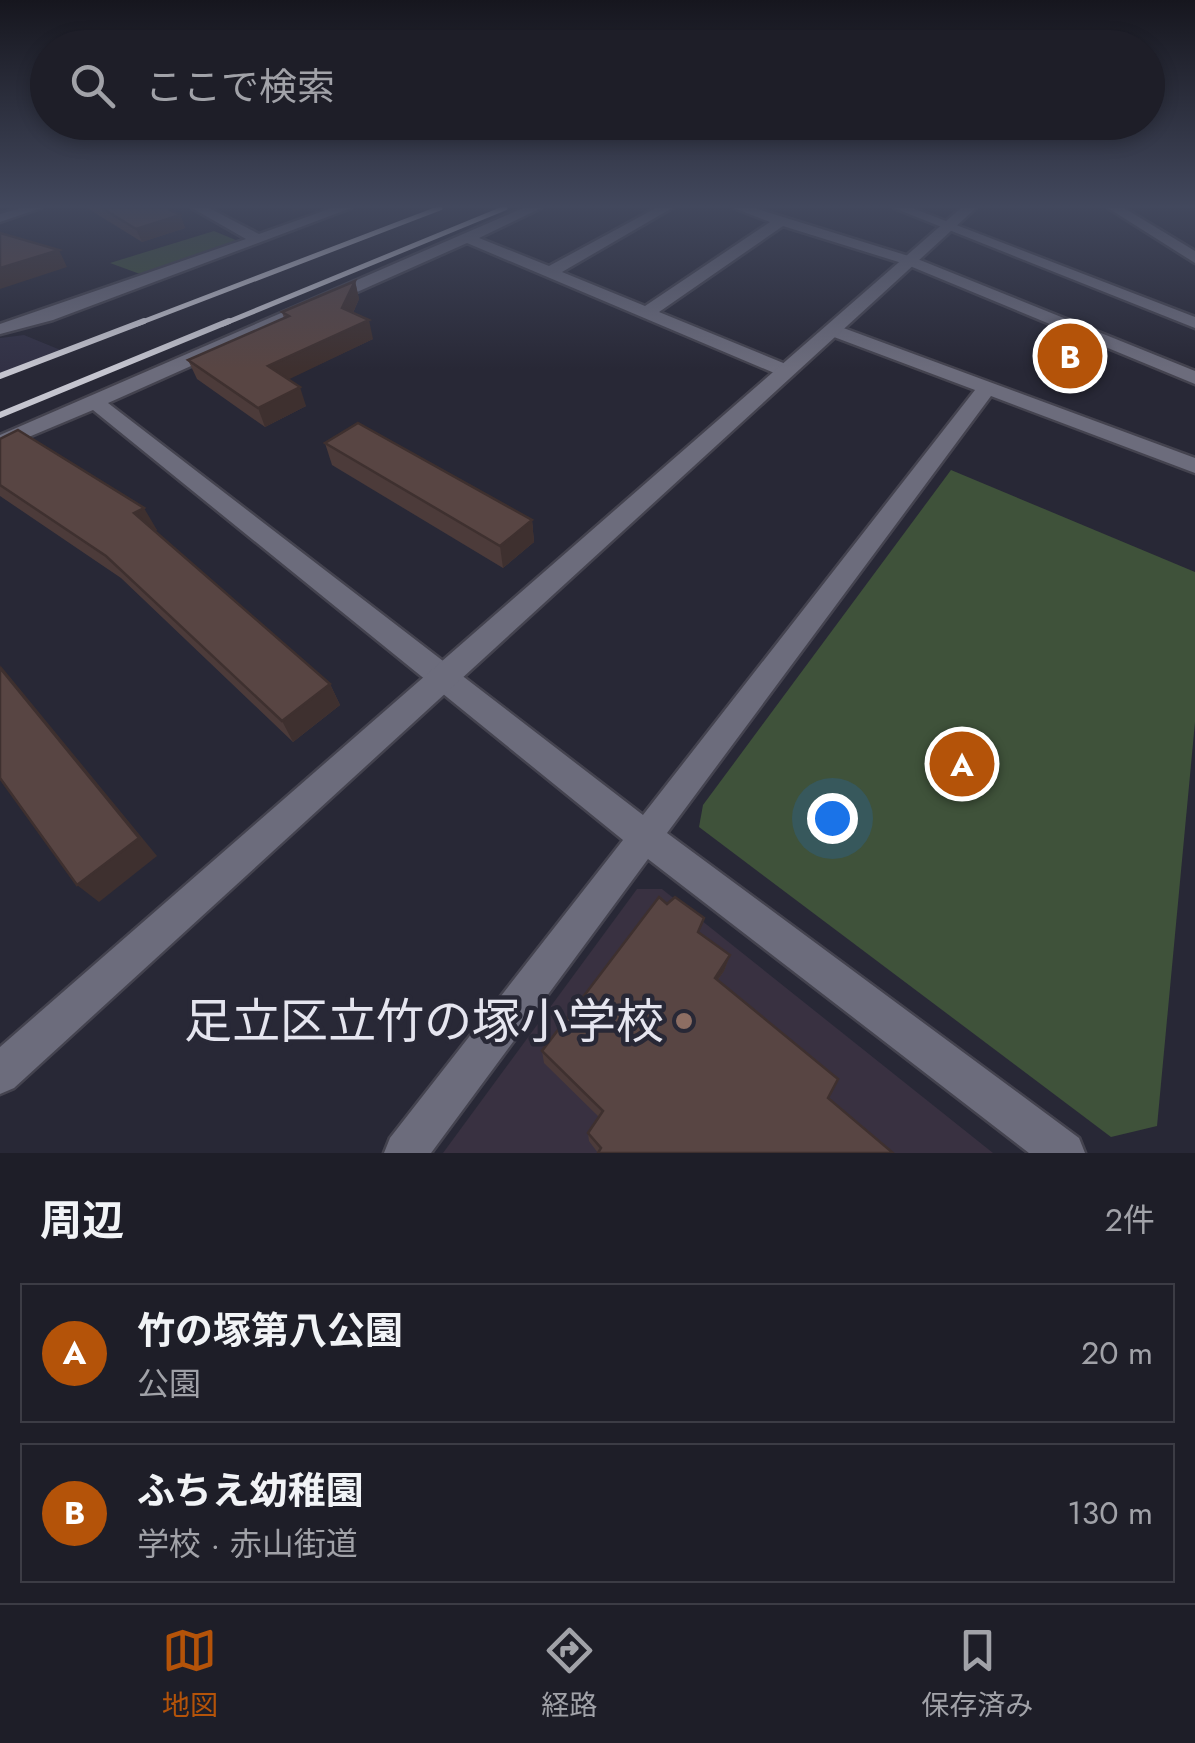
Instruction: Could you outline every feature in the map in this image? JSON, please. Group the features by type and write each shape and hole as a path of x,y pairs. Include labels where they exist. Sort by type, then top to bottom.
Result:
{"street":[{"path":"0,329 196,262"},
{"path":"0,442 411,262"},
{"path":"525,262 786,371"},
{"path":"550,272 568,262"},
{"path":"646,312 712,262"},
{"path":"0,1074 909,262"},
{"path":"912,262 1195,378"},
{"path":"1059,262 1195,323"},
{"path":"832,330 1195,466"},
{"path":"405,1153 648,839 987,388"},
{"path":"94,402 648,839 1064,1153"}],"shaded area":[{"path":"24,335 63,351 0,376 0,338"},
{"name":"足立区立竹の塚小学校","path":"637,889 662,889 993,1153 443,1153"}],"green space":[{"path":"114,262 181,262 140,274 110,263"},
{"path":"951,470 1195,572 1195,722 1157,1126 1111,1137 699,827 703,805"}],"building":[{"path":"0,262 20,262 0,268"},
{"path":"355,281 342,308 369,320 268,366 300,387 258,408 188,360 289,316 282,312"},
{"path":"358,423 532,520 500,546 325,443"},
{"path":"18,430 144,508 134,513 330,684 282,721 106,556 0,485 0,439"},
{"path":"0,668 139,838 77,885 0,778"},
{"name":"足立区立竹の塚小学校","path":"659,897 667,904 675,897 704,918 698,932 730,955 715,978 838,1079 828,1098 893,1153 598,1153 601,1148 588,1133 603,1111 542,1051"}],"railway":[{"path":"137,324 299,262"},
{"path":"223,324 374,262"},
{"path":"0,376 144,321"},
{"path":"0,415 229,321"}],"place":[{"name":"ふちえ幼稚園","path":"1070,356"},
{"name":"竹の塚第八公園","path":"962,764"},
{"name":"足立区立竹の塚小学校","path":"684,1021"}]}
